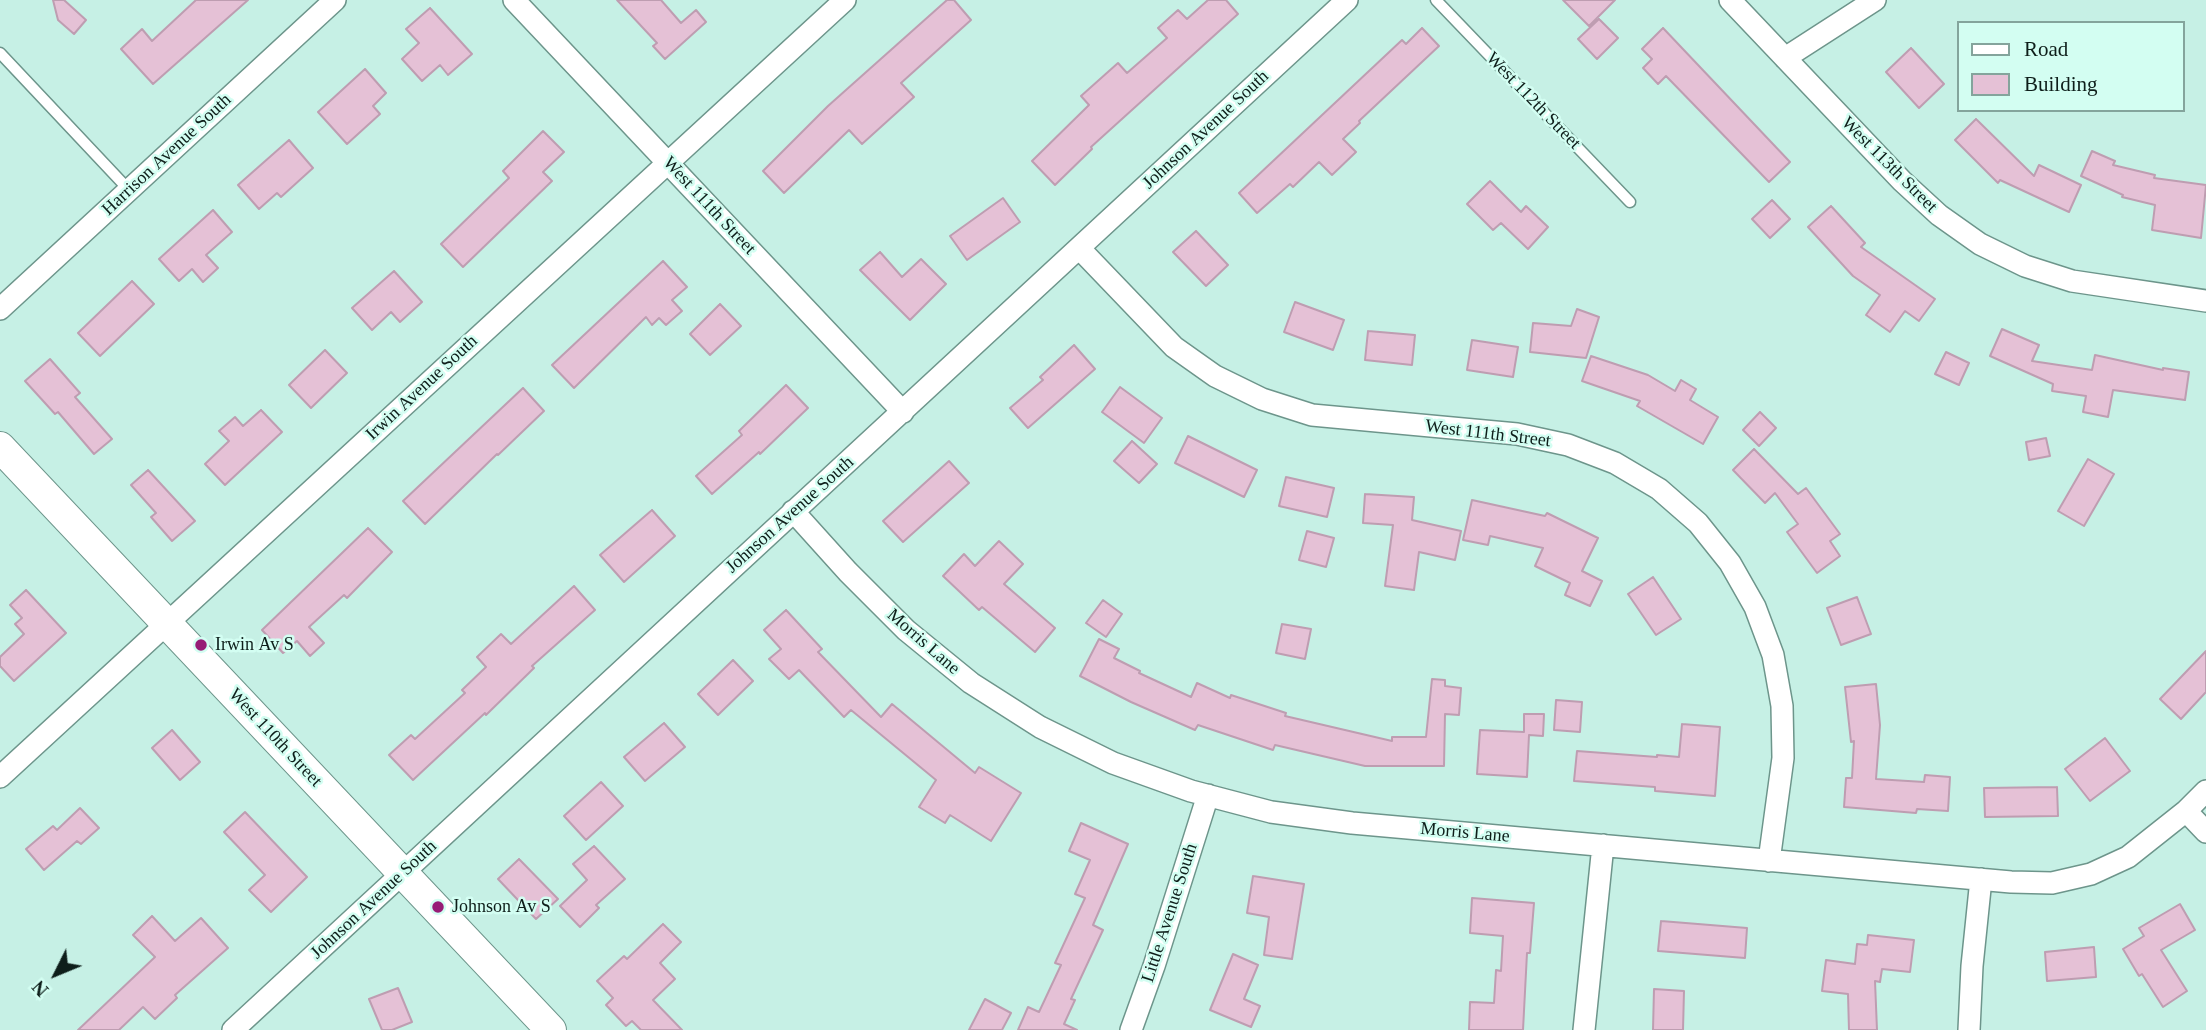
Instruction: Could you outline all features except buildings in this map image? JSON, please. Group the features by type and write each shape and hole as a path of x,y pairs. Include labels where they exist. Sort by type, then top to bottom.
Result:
{"street":[{"name":"Harrison Avenue South","path":"0,309 335,0"},
{"name":"West 111th Street","path":"514,0 903,412"},
{"name":"Irwin Avenue South","path":"0,777 845,0"},
{"name":"Johnson Avenue South","path":"233,1030 1347,0"},
{"name":"West 113th Street","path":"1730,0 1902,181 1938,215 1980,244 2025,266 2072,281 2206,301"},
{"path":"1785,58 1875,0"},
{"name":"West 111th Street","path":"1079,248 1174,347 1215,376 1262,399 1312,415 1517,434 1568,445 1615,463 1659,489 1698,523 1730,563 1755,607 1773,655 1782,706 1783,758 1769,861"},
{"name":"West 110th Street","path":"0,447 551,1030"},
{"name":"Morris Lane","path":"793,511 848,572 906,630 971,682 1040,727 1113,763 1191,792 1271,812 1352,823 1769,861 2052,883 2091,874 2128,857 2186,811 2206,791"},
{"name":"Little Avenue South","path":"1131,1030 1208,795"},
{"path":"2186,811 2206,832"},
{"path":"1584,1030 1602,845"},
{"path":"1969,1030 1981,879"}],"lane":[{"name":"West 112th Street","path":"1436,0 1630,202"},
{"path":"0,53 129,190"}],"place":[{"name":"Irwin Av S","path":"201,645"},
{"name":"Johnson Av S","path":"438,907"}]}
